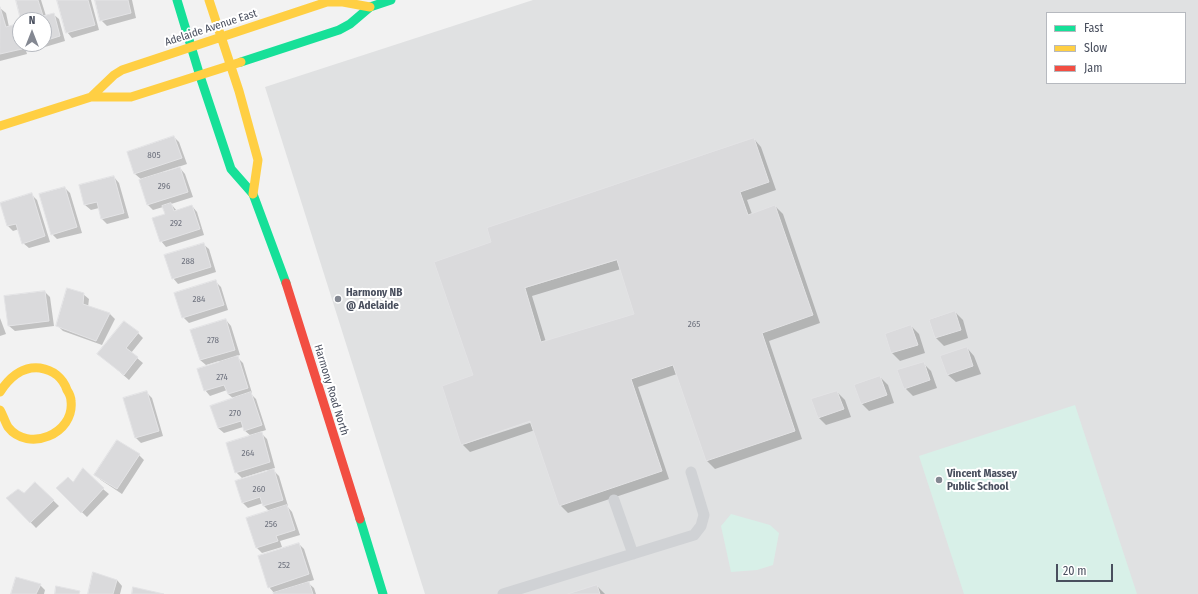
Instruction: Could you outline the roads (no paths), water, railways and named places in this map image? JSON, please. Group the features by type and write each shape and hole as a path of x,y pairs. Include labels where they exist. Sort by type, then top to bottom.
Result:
{"main road":[{"name":"Harmony Road North","path":"177,0 200,76 231,169 253,194 285,281 383,594"},
{"name":"Harmony Road North","path":"209,0 258,160 253,194"},
{"name":"Adelaide Avenue East","path":"0,126 91,97 131,97 200,76 339,30 350,24 370,7 391,0"},
{"name":"Adelaide Avenue East","path":"91,97 114,75 122,70 327,2 343,2 370,7"},
{"path":"0,392 9,379 19,372 30,368 42,368 63,380 69,390 72,402 70,414 65,425 57,433 46,438 34,440 22,438 12,432 5,423 0,410"}],"lane":[{"path":"503,594 694,535 701,526 704,514 691,472"},
{"path":"614,500 633,554"}],"place":[{"name":"Harmony NB @ Adelaide","path":"338,299"},
{"name":"Vincent Massey Public School","path":"939,480"}]}
